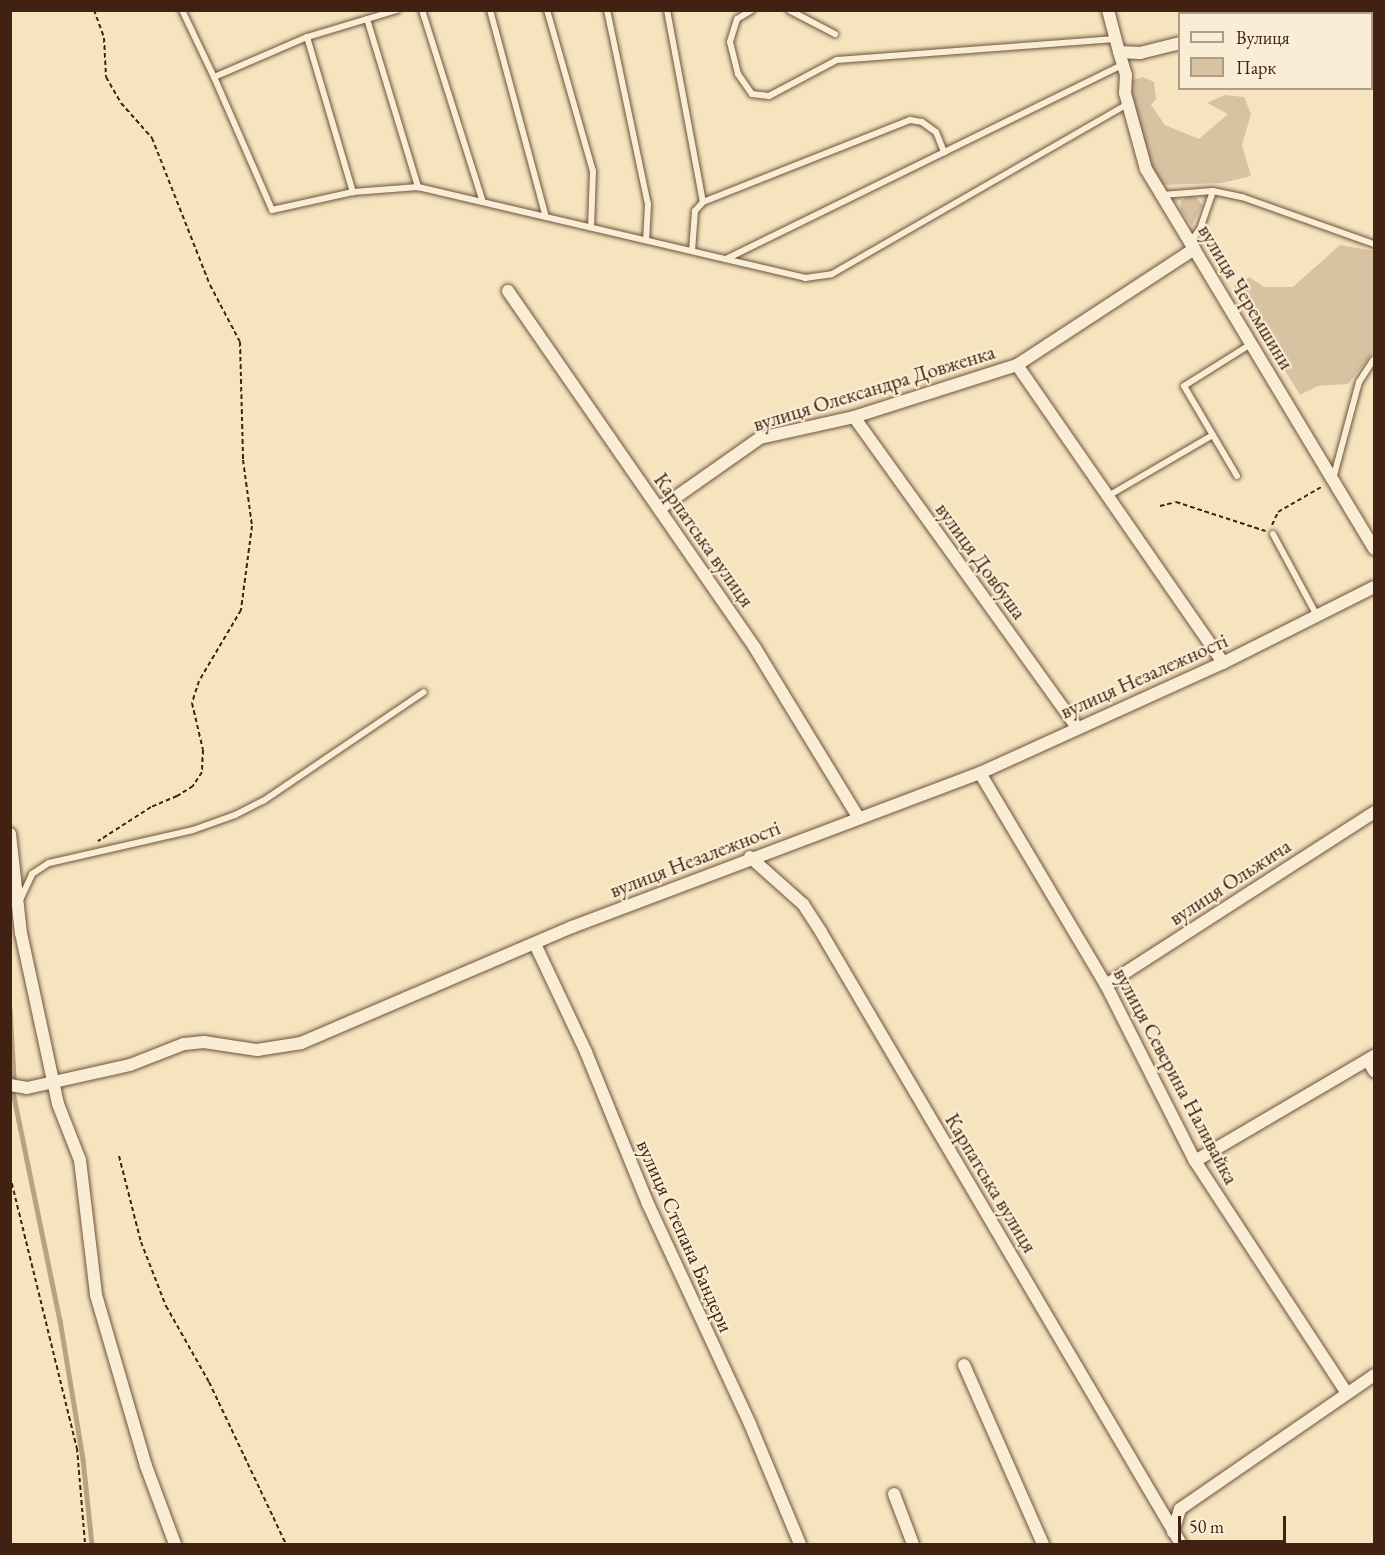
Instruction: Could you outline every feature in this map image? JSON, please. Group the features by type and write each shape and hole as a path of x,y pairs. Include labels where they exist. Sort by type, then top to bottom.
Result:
{"street":[{"name":"вулиця Черемшини","path":"1108,10 1146,169 1374,549"},
{"path":"1119,52 1140,53 1178,43"},
{"name":"вулиця Олександра Довженка","path":"659,509 760,438 854,417 1017,365 1192,245"},
{"name":"Карпатська вулиця","path":"508,291 755,648 858,817"},
{"path":"1017,365 1223,663"},
{"name":"вулиця Довбуша","path":"854,417 1077,727"},
{"name":"вулиця Незалежності","path":"10,1085 27,1088 130,1065 184,1044 204,1042 257,1050 301,1043 535,944 750,857 980,773 1077,727 1223,663 1374,586"},
{"name":"вулиця Северина Наливайка","path":"980,773 1106,985 1195,1161 1346,1392"},
{"name":"вулиця Ольжича","path":"1106,985 1374,812"},
{"path":"10,834 19,913 58,1104 81,1160 96,1295 147,1466 175,1545"},
{"name":"Карпатська вулиця","path":"750,857 803,904 821,932 1181,1545"},
{"name":"вулиця Степана Бандери","path":"535,944 586,1052 648,1204 750,1424 800,1545"},
{"path":"1195,1161 1371,1058 1374,1071"},
{"path":"964,1365 1043,1545"},
{"path":"1173,1532 1180,1509 1346,1392 1374,1375"},
{"path":"894,1494 913,1545"}],"lane":[{"path":"182,10 272,210 353,192 418,187 805,278 832,273 1129,103"},
{"path":"214,77 307,38 397,10"},
{"path":"423,10 483,202"},
{"path":"490,10 546,217"},
{"path":"547,10 593,171 591,227"},
{"path":"607,10 648,204 646,240"},
{"path":"667,10 703,202"},
{"path":"752,10 737,19 730,42 738,74 752,94 769,96 837,60 1115,39"},
{"path":"789,10 835,34"},
{"path":"367,19 418,187"},
{"path":"307,38 353,192"},
{"path":"726,259 1122,65"},
{"path":"692,251 695,211 703,202 910,120 922,122 936,132 944,152"},
{"path":"1192,245 1213,191"},
{"path":"1162,195 1213,191 1242,197 1374,244"},
{"path":"1237,476 1184,386 1251,344"},
{"path":"1333,480 1359,382 1374,359"},
{"path":"1108,496 1213,435"},
{"path":"1273,534 1316,614"},
{"path":"19,913 25,883 36,869 73,856 183,832 235,815 263,801 424,692"}],"path":[{"path":"94,10 104,38 106,77 121,103 152,138 210,285 240,342 243,460 252,526 241,610 199,681 192,703 203,750 202,772 193,786 151,807 96,842"},
{"path":"1160,506 1176,502 1273,534 1272,521 1278,512 1333,480"},
{"path":"119,1156 141,1242 166,1306 209,1382 286,1545"},
{"path":"10,1176 76,1448 85,1545"}],"green space":[{"path":"1143,77 1154,82 1156,99 1151,105 1165,125 1199,139 1228,114 1207,103 1225,95 1244,97 1251,114 1242,145 1251,176 1222,183 1162,185 1138,158 1126,82"},
{"path":"1189,196 1197,198 1202,205 1192,226 1180,209 1181,201"},
{"path":"1340,245 1374,251 1374,351 1348,384 1318,386 1300,395 1279,361 1269,356 1270,346 1234,286 1249,277 1264,287 1293,287"}],"waterway":[{"path":"10,1009 14,1077"},
{"path":"13,1092 60,1320 83,1459 92,1544"}]}
